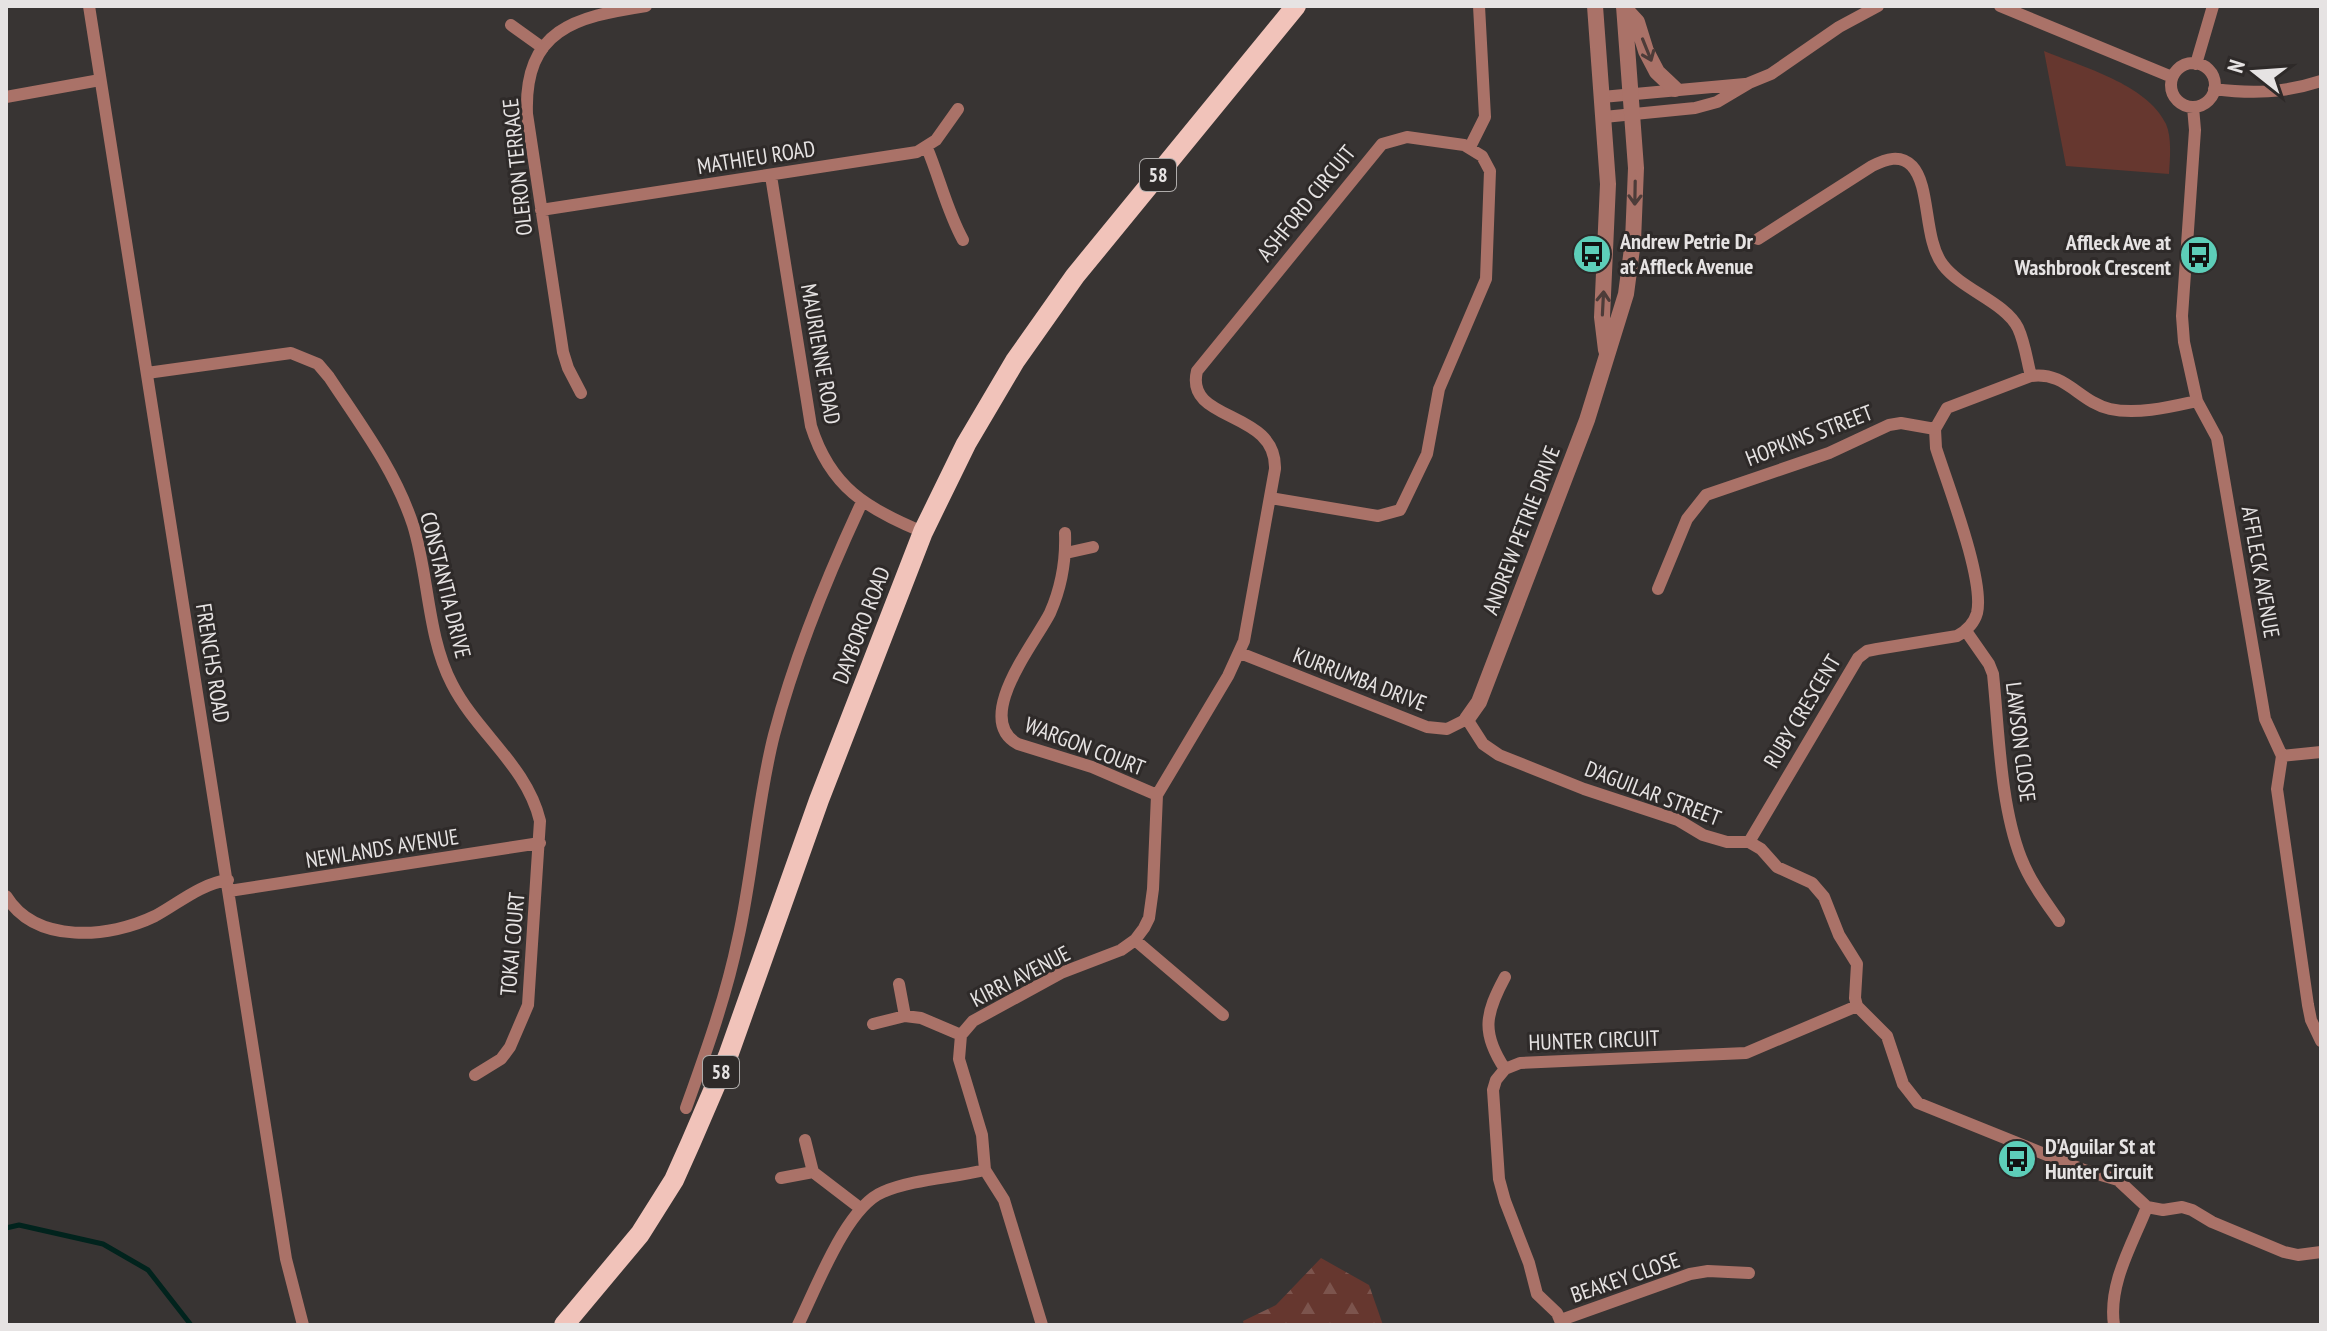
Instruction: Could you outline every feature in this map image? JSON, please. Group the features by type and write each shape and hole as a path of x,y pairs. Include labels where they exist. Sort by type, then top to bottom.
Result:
{"main road":[{"name":"DAYBORO ROAD","path":"563,1322 640,1234 674,1180 728,1056 819,800 923,532 986,408 1075,276 1296,6"}],"street":[{"name":"FRENCHS ROAD","path":"89,6 286,1259 303,1325"},
{"path":"511,25 543,48 559,32 580,20 646,6"},
{"path":"1270,498 1378,516 1400,510 1427,454 1439,389 1486,279 1490,171 1482,156 1470,147 1485,117 1479,6"},
{"name":"ANDREW PETRIE DRIVE","path":"1595,6 1608,207 1602,317 1606,352"},
{"path":"1604,117 1695,108 1717,102 1787,65 1856,10 1878,6"},
{"path":"2000,6 2172,77"},
{"path":"2196,64 2213,6"},
{"path":"1624,7 1637,22 1646,51 1657,72 1675,89"},
{"name":"ANDREW PETRIE DRIVE","path":"1467,719 1479,702 1581,435 1626,294 1633,241 1636,168 1624,7"},
{"name":"OLERON TERRACE","path":"543,48 531,71 526,100 563,352 581,393"},
{"path":"2196,64 2212,75 2214,89 2207,102 2186,106 2175,98 2172,77 2182,66 2196,64"},
{"path":"6,97 100,80"},
{"path":"2214,89 2271,92 2293,90 2321,81"},
{"path":"1602,97 1749,83"},
{"name":"AFFLECK AVENUE","path":"2193,107 2194,149 2182,316 2184,342 2197,401 2217,438 2265,719 2282,756"},
{"path":"958,109 927,148 947,209 963,240"},
{"name":"ASHFORD CIRCUIT","path":"1240,653 1248,626 1275,460 1270,444 1260,431 1200,398 1195,386 1197,371 1382,144 1407,137 1470,147"},
{"name":"MATHIEU ROAD","path":"541,210 906,155 927,148"},
{"path":"1758,239 1872,166 1885,159 1903,160 1910,164 1920,180 1934,250 1956,279 2010,316 2018,328 2031,376"},
{"name":"MAURIENNE ROAD","path":"771,176 811,426 826,464 862,502 884,516 923,532"},
{"name":"CONSTANTIA DRIVE","path":"147,373 291,353 318,364 329,377 396,480 413,526 442,660 452,685 467,707 526,783 535,800 540,821 540,843"},
{"path":"1966,631 1978,611 1974,571 1936,448 1935,429 1940,416 1956,403 2044,374 2055,377 2099,405 2111,409 2172,406 2197,401"},
{"name":"HOPKINS STREET","path":"1658,589 1687,519 1706,495 1829,453 1889,425 1901,423 1935,429"},
{"path":"686,1108 722,1003 736,950 773,737 809,626 862,502"},
{"name":"WARGON COURT","path":"1065,533 1066,553 1049,615 1028,647 1001,709 1002,730 1018,744 1092,767 1157,795"},
{"path":"1066,553 1093,547"},
{"name":"RUBY CRESCENT","path":"1749,842 1858,658 1867,651 1944,640 1966,631"},
{"name":"LAWSON CLOSE","path":"1966,631 1993,674 2007,797 2020,856 2032,881 2059,921"},
{"path":"1223,1015 1135,940 1149,918 1155,865 1157,795 1240,653"},
{"name":"KURRUMBA DRIVE","path":"1240,653 1427,727 1447,729 1467,719"},
{"name":"D'AGUILAR STREET","path":"1467,719 1483,744 1499,755 1584,789 1678,820 1703,835 1727,842 1749,842"},
{"path":"2321,752 2282,756 2277,794 2308,1005 2321,1041"},
{"path":"1749,842 1761,849 1777,867 1812,883 1819,890 1843,942 1857,964 1857,1006 1887,1036 1903,1084 1918,1103 2084,1170 2118,1180 2147,1207 2163,1210 2182,1207 2284,1252 2298,1255 2321,1252"},
{"name":"NEWLANDS AVENUE","path":"6,896 30,920 61,931 115,930 141,921 200,889 540,843"},
{"name":"TOKAI COURT","path":"475,1075 501,1059 510,1047 528,1005 540,843"},
{"name":"KIRRI AVENUE","path":"1042,1325 1004,1200 985,1170 982,1135 959,1059 961,1035 973,1021 1061,973 1106,957 1135,940"},
{"path":"1505,977 1494,997 1488,1033 1493,1051 1505,1069"},
{"path":"899,984 905,1016"},
{"name":"HUNTER CIRCUIT","path":"1562,1323 1537,1294 1499,1179 1493,1090 1505,1069 1520,1063 1746,1053 1857,1006"},
{"path":"873,1024 905,1016 921,1018 961,1035"},
{"path":"805,1140 813,1172 860,1208"},
{"path":"798,1325 846,1229 860,1208 873,1197 896,1187 985,1170"},
{"path":"781,1178 813,1172"},
{"path":"2114,1325 2112,1302 2115,1288 2147,1207"},
{"name":"BEAKEY CLOSE","path":"1562,1323 1690,1274 1708,1271 1749,1273"}],"green space":[{"path":"2044,51 2112,78 2157,110 2169,136 2169,174 2066,166"},
{"path":"1321,1258 1369,1285 1383,1325 1244,1325 1243,1321 1276,1305"}],"waterway":[{"path":"6,1228 19,1225 103,1244 148,1270 191,1325"}],"place":[{"name":"Andrew Petrie Dr at Affleck Avenue","path":"1592,254"},
{"name":"Affleck Ave at Washbrook Crescent","path":"2199,255"},
{"name":"D'Aguilar St at Hunter Circuit","path":"2017,1159"}]}
